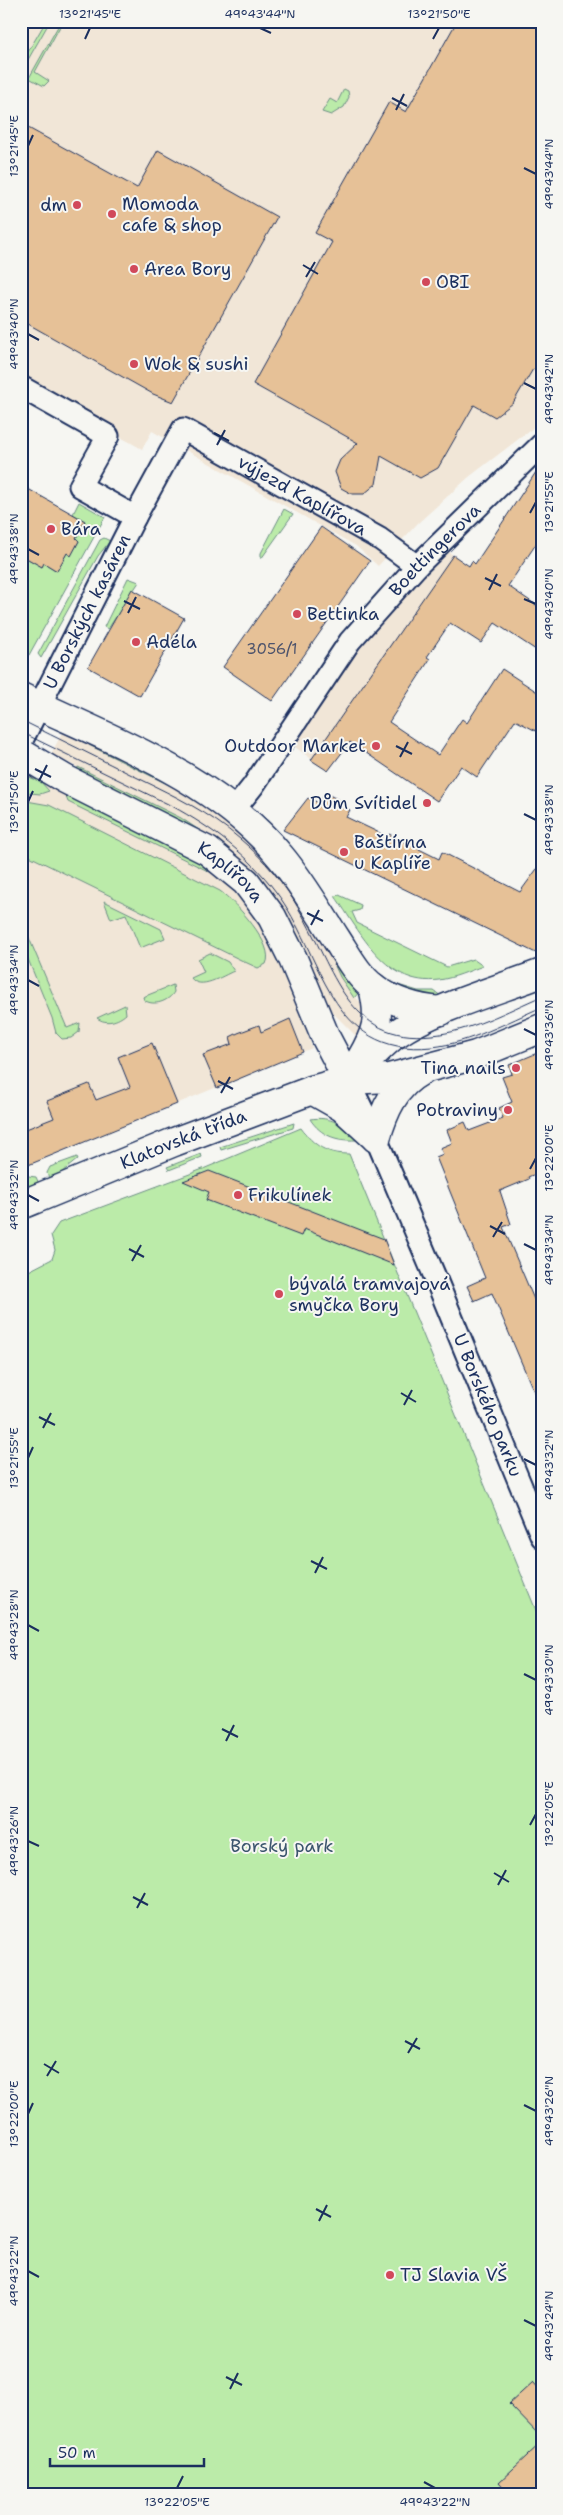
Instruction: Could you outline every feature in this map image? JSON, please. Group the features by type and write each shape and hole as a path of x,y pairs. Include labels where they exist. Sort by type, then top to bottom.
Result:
{"main road":[{"path":"30,701 160,763 233,811 271,845 289,866 351,962 372,988 405,1005 441,1011"},
{"name":"Kaplířova","path":"21,753 65,779 208,851 246,882 272,917 293,959 326,1038 348,1080"},
{"name":"Klatovská třída","path":"348,1080 397,1033 441,1011 542,973"},
{"path":"348,1080 374,1037 378,1016 372,988"},
{"name":"Klatovská třída","path":"21,1205 174,1142 312,1090 348,1080 390,1078 476,1055 542,1028"},
{"path":"326,1038 325,1056 320,1075 312,1090 342,1107 376,1138 388,1105 398,1089 412,1076 428,1067"}],"street":[{"name":"U Borských kasáren","path":"21,387 108,436 80,486 135,517"},
{"name":"U Borských kasáren","path":"30,701 183,429"},
{"name":"výjezd Kaplířova","path":"183,429 380,539 417,566"},
{"name":"Boettingerova","path":"233,811 253,786 350,641 417,566 542,444"},
{"path":"21,742 30,701"},
{"name":"U Borského parku","path":"348,1080 376,1138 542,1537"}],"shaded area":[{"name":"Area Bory","path":"21,21 542,21 542,421 469,477 418,523 378,566 356,546 152,431 142,449 21,382"},
{"path":"446,550 469,566 407,621 398,635 414,647 328,771 295,747 302,728 379,617"},
{"path":"63,731 206,805 270,857 317,927 347,988 370,1012 362,1042 331,1011 315,978 203,831 181,818 67,762 49,758"},
{"path":"21,766 240,887 283,959 312,1048 21,1168"}],"green space":[{"path":"46,21 50,21 21,72 21,64"},
{"path":"61,21 63,21 35,72 49,81 44,86 29,78"},
{"path":"344,89 348,91 349,97 344,107 331,115 322,112 330,99 337,103"},
{"path":"79,502 105,517 29,655 21,656 21,555 42,567 44,563 57,571 67,553 71,555 79,541 76,538 85,521 73,514"},
{"path":"284,509 293,514 261,559 261,553"},
{"path":"104,538 110,541 98,556 41,658 38,654 100,540"},
{"path":"128,578 139,582 108,629 104,627"},
{"path":"92,740 173,781 187,794 89,745"},
{"path":"78,767 181,818 220,844 74,777"},
{"path":"27,776 41,782 49,791 40,794 21,792 21,779"},
{"path":"65,794 190,848 216,875 68,802"},
{"path":"21,800 49,805 220,891 235,904 260,935 268,956 266,964 258,968 21,852"},
{"path":"339,895 361,905 360,910 352,912 357,923 447,967 473,959 483,966 439,980 420,980 404,975 390,966 365,941 335,896"},
{"path":"104,901 161,929 165,938 140,948 126,914 111,919"},
{"path":"21,919 67,1028 80,1023 79,1032 71,1038 62,1039 56,1033 52,1018 21,942"},
{"path":"317,927 361,990 354,998 340,977"},
{"path":"210,953 228,962 234,971 205,983 195,982 191,978 204,972 198,959"},
{"path":"388,982 418,991 434,991 441,996 419,997"},
{"path":"173,985 174,992 169,998 157,1003 144,1000 143,997"},
{"path":"125,1005 126,1014 119,1019 108,1022 97,1018"},
{"path":"317,1118 336,1122 356,1140 342,1140 330,1136 319,1130 310,1119"},
{"path":"294,1123 293,1128 221,1150 220,1147"},
{"name":"Borský park","path":"301,1128 311,1140 322,1148 341,1154 349,1154 542,1625 542,2494 21,2494 21,1275 52,1259 55,1250 51,1235 59,1223 203,1169"},
{"path":"201,1154 202,1157 169,1170 167,1167"},
{"path":"77,1157 78,1159 50,1182 47,1173 50,1167"},
{"path":"28,1176 36,1177 40,1186 21,1194 21,1179"}],"building":[{"name":"OBI","path":"457,21 542,21 542,374 533,369 513,403 495,417 474,405 438,468 420,478 381,456 376,484 364,494 352,494 341,488 335,472 340,460 358,443 253,384 332,242 315,233 389,102 406,112"},
{"name":"Area Bory","path":"21,124 137,188 158,150 277,217 173,402 153,394 21,320"},
{"path":"542,463 542,535 508,586 542,609 542,654 495,623 481,643 450,623 427,657 430,659 389,722 438,755 462,719 467,723 502,669 542,695 542,734 515,720 477,777 461,766 437,801 350,742 328,771 311,760 453,555 469,566 472,561 475,564"},
{"name":"Bára","path":"21,485 85,521 76,538 79,541 71,556 67,553 57,571 44,563 42,567 21,555"},
{"name":"Bettinka","path":"321,527 370,561 272,701 223,667"},
{"name":"Adéla","path":"132,589 184,618 140,696 88,667"},
{"path":"325,793 339,800 337,804 350,810 346,817 388,837 389,834 439,859 442,852 520,892 542,862 542,956 283,830 308,798 319,803"},
{"path":"290,1019 303,1052 217,1088 203,1055 232,1044 230,1037 238,1033 259,1025 261,1032"},
{"path":"152,1043 177,1104 21,1168 21,1131 54,1118 47,1101 89,1084 96,1100 130,1087 118,1057"},
{"path":"542,1051 542,1171 528,1177 529,1179 500,1191 511,1224 503,1227 542,1318 542,1411 492,1293 474,1301 467,1286 485,1278 436,1157 443,1154 440,1148 452,1143 447,1130 465,1122 469,1131 503,1118 499,1108 512,1102 502,1077 512,1074 509,1065"},
{"path":"209,1171 384,1239 394,1265 304,1229 301,1236 206,1200 209,1192 183,1181"},
{"path":"533,2382 542,2392 542,2438 509,2404"},
{"path":"542,2442 542,2494 510,2494 499,2482"}],"tram line":[{"path":"21,720 179,799 217,821 240,839 266,863 288,891 312,933 334,978 347,998 362,1015 380,1027 403,1035 446,1033 488,1020 542,996"},
{"path":"21,732 172,806 201,823 241,854 276,892 292,917 333,996 349,1019 370,1036 397,1046 432,1047 446,1045 474,1037 542,1007"}],"place":[{"name":"dm","path":"77,205"},
{"name":"Momoda cafe & shop","path":"112,214"},
{"name":"Area Bory","path":"134,269"},
{"name":"OBI","path":"426,282"},
{"name":"Wok & sushi","path":"134,364"},
{"name":"Bára","path":"51,529"},
{"name":"Bettinka","path":"297,614"},
{"name":"Adéla","path":"136,642"},
{"name":"Outdoor Market","path":"376,746"},
{"name":"Dům Svítidel","path":"427,803"},
{"name":"Baštírna u Kaplíře","path":"344,852"},
{"name":"Tina nails","path":"516,1068"},
{"name":"Potraviny","path":"508,1110"},
{"name":"Frikulínek","path":"238,1195"},
{"name":"bývalá tramvajová smyčka Bory","path":"279,1294"},
{"name":"TJ Slavia VŠ","path":"390,2275"}]}
